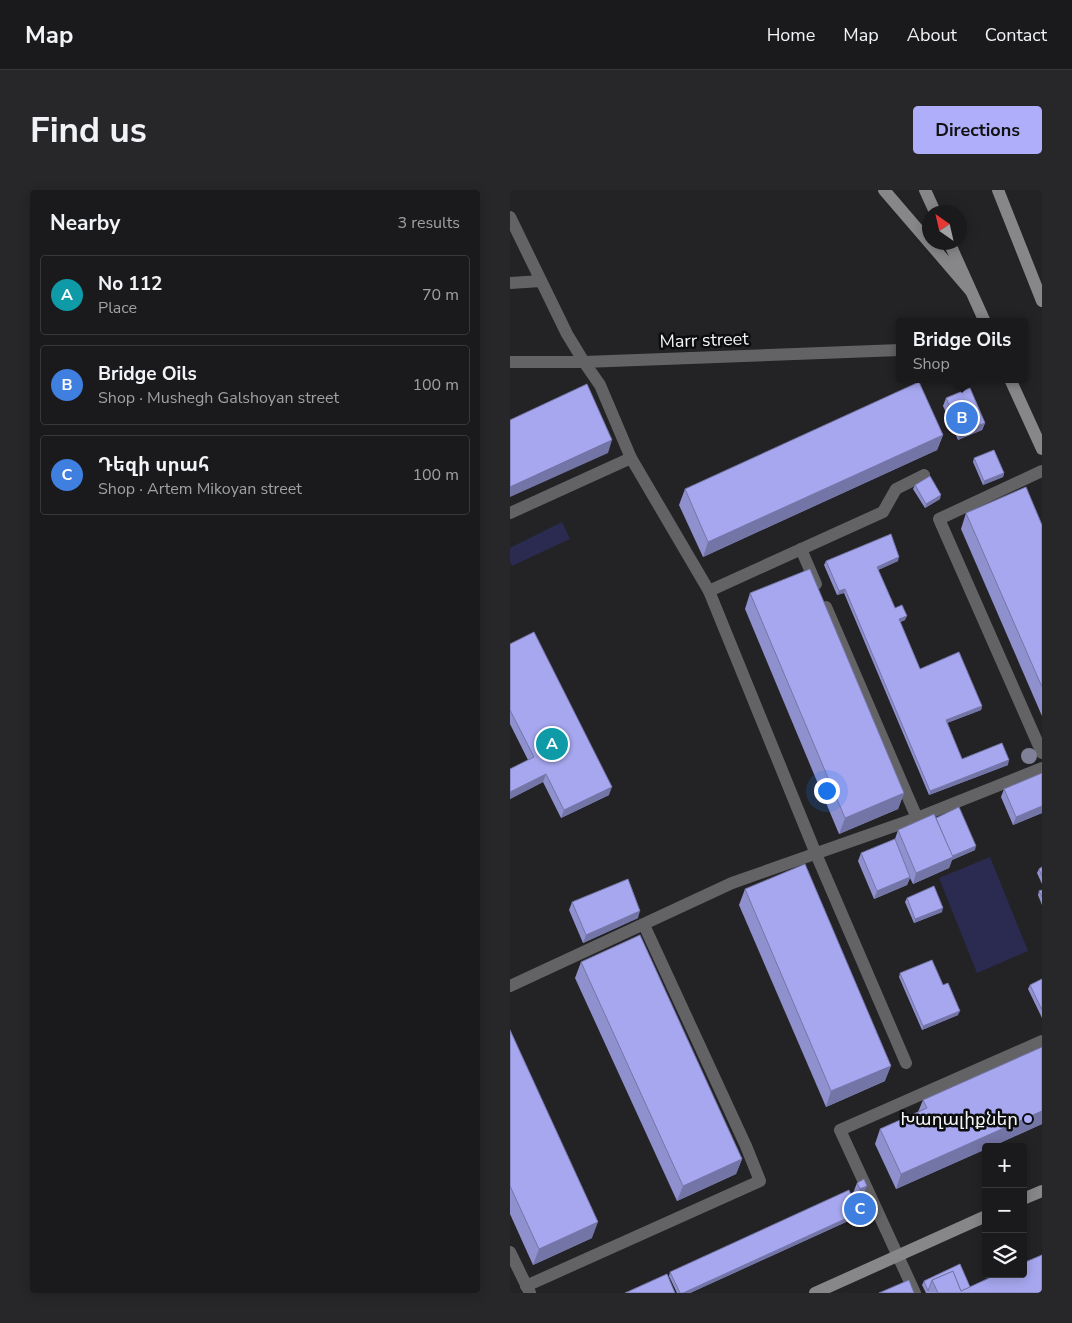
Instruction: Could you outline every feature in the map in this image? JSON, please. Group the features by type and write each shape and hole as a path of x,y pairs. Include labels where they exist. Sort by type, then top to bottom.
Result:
{"main road":[{"path":"884,190 970,290"},
{"path":"925,190 932,205"},
{"path":"998,190 1042,301"},
{"path":"952,250 982,318"},
{"path":"1012,383 1042,449"},
{"path":"1027,1197 1042,1191"},
{"path":"814,1293 982,1218"}],"street":[{"path":"510,217 568,334 600,385 631,458 709,591 816,854 906,1062"},
{"path":"510,283 541,280"},
{"name":"Marr street","path":"510,362 584,362 896,350"},
{"path":"510,513 631,458"},
{"path":"1042,471 939,519 1042,753"},
{"path":"709,591 883,512 896,489 924,475"},
{"path":"801,549 917,818"},
{"path":"510,986 732,883 917,818 1042,768"},
{"path":"510,1252 528,1290 760,1181 742,1137 644,925"},
{"path":"914,1293 840,1130 1042,1041"}],"shaded area":[{"path":"562,522 570,539 512,566 510,562 510,548"},
{"path":"990,857 1028,951 977,973 939,878"}],"building":[{"path":"917,383 919,383 943,435 708,542 685,489"},
{"path":"587,384 612,440 510,487 510,420"},
{"path":"970,388 985,423 961,432 946,398"},
{"path":"994,450 1004,473 984,481 974,458"},
{"path":"930,476 941,495 926,504 915,485"},
{"path":"1026,487 1042,525 1042,687 966,513"},
{"path":"891,534 899,557 877,567 895,608 902,605 907,616 899,619 920,669 959,652 982,706 946,720 962,759 1002,743 1009,760 930,791 845,589 839,591 826,561"},
{"path":"810,569 904,793 845,818 750,593"},
{"path":"534,632 612,787 564,810 546,774 510,792 510,769 534,757 510,710 510,644"},
{"path":"1042,773 1042,806 1016,817 1004,789"},
{"path":"959,807 976,846 952,856 936,818"},
{"path":"934,814 953,857 916,873 898,830"},
{"path":"895,839 910,877 877,891 861,853"},
{"path":"805,864 891,1066 831,1091 745,889"},
{"path":"628,879 640,911 586,935 572,902"},
{"path":"934,886 943,908 915,919 907,898"},
{"path":"640,935 742,1159 683,1186 581,962"},
{"path":"932,960 943,985 948,983 960,1011 923,1026 900,973"},
{"path":"1042,979 1042,1010 1030,985"},
{"path":"510,1030 598,1222 539,1249 510,1186"},
{"path":"1042,1047 1042,1111 901,1174 880,1129 927,1108 923,1100"},
{"path":"864,1179 867,1186 860,1189 857,1183"},
{"path":"849,1190 854,1202 864,1197 869,1208 680,1293 670,1272"},
{"path":"1042,1255 1042,1293 938,1293 932,1280 953,1271 961,1291 989,1278 1027,1278 1027,1261"},
{"path":"960,1264 970,1287 961,1291 953,1271 932,1280 928,1291 924,1281"},
{"path":"667,1274 675,1293 625,1293"},
{"path":"909,1280 914,1293 879,1293"}],"place":[{"name":"Bridge Oils","path":"962,418"},
{"name":"No 112","path":"552,744"},
{"name":"Խաղալիքներ","path":"1028,1119"},
{"name":"Դեզի սրահ","path":"860,1209"}]}
